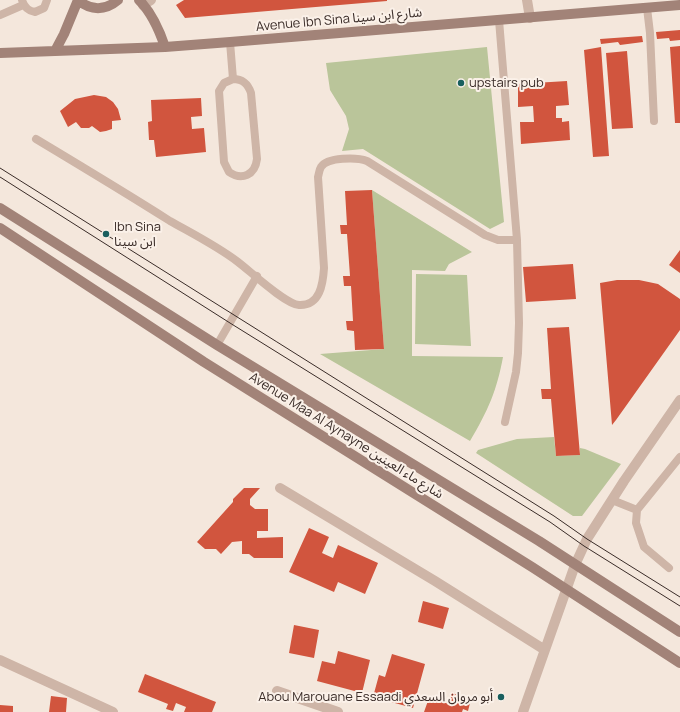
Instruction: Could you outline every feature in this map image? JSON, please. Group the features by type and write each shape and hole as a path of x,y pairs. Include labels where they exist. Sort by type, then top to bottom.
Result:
{"street":[{"path":"55,51 72,18 78,0 90,8 98,9 105,8 118,0"},
{"path":"528,0 530,18"},
{"path":"144,2 160,32 165,47"},
{"name":"Avenue Ibn Sina شارع ابن سينا","path":"0,53 165,47 680,5"},
{"name":"Avenue Maa Al Aynayne شارع ماء العينين","path":"0,208 217,345 539,542 680,632"},
{"name":"Avenue Maa Al Aynayne شارع ماء العينين","path":"0,228 204,362 680,663"},
{"path":"523,712 575,565 590,534 680,400"},
{"path":"280,488 436,581 545,650"},
{"path":"0,660 113,712"},
{"path":"277,691 338,712"}],"lane":[{"path":"0,15 23,3 31,11 35,12 44,8 47,0"},
{"path":"647,8 650,33 654,121"},
{"path":"498,20 517,240 519,322 516,372 505,422"},
{"path":"230,42 233,79"},
{"path":"233,79 247,84 251,94 257,159 254,170 245,176 239,176 229,172 224,162 219,91 224,83 233,79"},
{"path":"36,139 236,261 286,300 297,305 307,304 315,300 323,281 324,268 318,177 320,168 324,164 331,161 360,158 368,161 485,235 498,240 517,240"},
{"path":"217,345 257,276"},
{"path":"669,568 644,547 636,523 637,510 680,457"},
{"path":"612,500 637,510"}],"green space":[{"path":"487,47 504,222 490,229 363,149 342,151 349,129 346,116 330,90 326,63"},
{"path":"372,190 472,252 449,264 445,271 412,270 412,356 503,357 498,380 491,400 470,441 320,354 384,349"},
{"path":"416,274 467,275 471,346 415,344"},
{"path":"554,437 556,456 580,455 580,448 621,464 582,516 573,516 476,453 478,450 517,439"}],"building":[{"path":"184,0 387,1 185,18 176,5"},
{"path":"680,30 680,40 670,41 669,38 657,39 656,32"},
{"path":"642,36 643,42 620,45 618,42 601,44 600,39"},
{"path":"680,46 680,123 675,123 670,47"},
{"path":"601,47 609,156 593,157 584,50"},
{"path":"627,51 633,128 612,129 606,53"},
{"path":"567,81 569,105 556,106 556,118 562,118 562,122 569,121 570,140 521,144 520,122 534,122 533,106 518,107 518,84"},
{"path":"94,95 106,97 113,102 118,109 121,120 112,121 112,129 100,132 92,126 89,128 81,128 76,122 68,127 60,111 75,99"},
{"path":"201,98 202,116 191,117 192,129 204,128 206,152 156,157 154,140 149,140 148,122 152,121 151,100"},
{"path":"372,190 384,349 355,350 354,331 347,330 346,321 353,321 351,286 344,286 343,276 350,276 347,234 341,234 340,225 347,225 345,191"},
{"path":"680,250 680,273 669,265"},
{"path":"573,264 576,299 526,302 523,267"},
{"path":"617,280 639,280 658,284 680,299 680,330 612,425 600,283"},
{"path":"569,327 580,455 556,456 551,399 542,399 541,389 551,389 547,328"},
{"path":"244,488 260,488 250,499 250,505 255,509 268,509 268,531 257,531 257,538 283,537 283,558 254,558 249,554 242,554 242,541 232,542 221,554 216,549 205,549 197,542"},
{"path":"309,528 329,537 322,553 333,558 338,545 378,563 365,594 338,582 334,592 289,572"},
{"path":"423,601 449,608 443,629 418,622"},
{"path":"294,625 319,630 314,658 289,653"},
{"path":"338,651 370,660 362,693 317,681 322,661 335,664"},
{"path":"392,654 425,664 413,708 373,697 379,675 385,677"},
{"path":"145,674 216,702 212,712 184,712 186,707 176,703 173,711 166,709 168,704 138,692"},
{"path":"452,693 471,699 468,711 463,709 462,712 424,712 429,698 449,704"},
{"path":"51,696 67,698 66,712 49,712"},
{"path":"0,705 13,706 13,712 0,712"}],"tram line":[{"path":"0,168 554,516 587,539 680,597"},
{"path":"0,177 230,323 550,522 584,546 680,606"}],"place":[{"name":"upstairs pub","path":"461,83"},
{"name":"Ibn Sina ابن سينا","path":"106,234"},
{"name":"Abou Marouane Essaadi أبو مروان السعدي","path":"501,697"}]}
